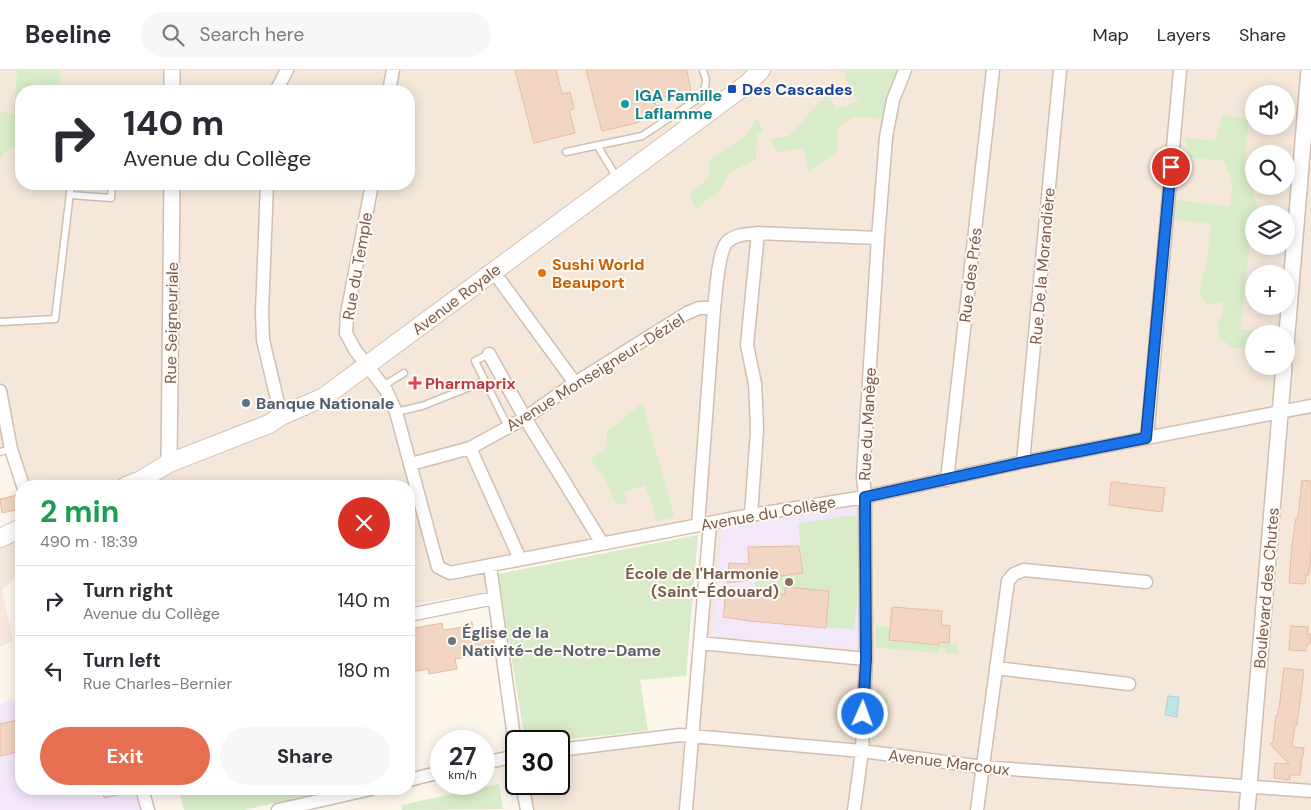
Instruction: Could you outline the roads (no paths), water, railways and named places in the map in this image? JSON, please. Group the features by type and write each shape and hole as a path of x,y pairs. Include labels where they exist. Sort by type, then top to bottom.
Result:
{"main road":[{"name":"Avenue Royale","path":"143,480 169,463 270,424 281,416 324,396 618,179 708,102 747,84 761,70"},
{"path":"0,538 15,531"}],"street":[{"path":"172,70 172,85"},
{"path":"279,85 287,70"},
{"path":"390,85 393,70"},
{"name":"Rue du Manège","path":"854,810 862,751 866,659 865,497 863,476 878,238 886,138 893,100 905,70"},
{"name":"Rue des Prés","path":"946,480 993,70"},
{"name":"Rue De la Morandière","path":"1024,462 1060,70"},
{"path":"1146,438 1180,70"},
{"path":"1288,325 1309,70"},
{"name":"Rue Seigneuriale","path":"169,463 172,190"},
{"path":"267,190 262,312 263,340 281,416"},
{"name":"Rue du Temple","path":"371,190 347,314 346,333 366,366 383,386 396,412 438,567"},
{"path":"751,515 757,430 754,384 746,344 758,233"},
{"path":"686,810 700,643 714,308 721,254 727,242 739,236 758,233 878,238"},
{"path":"493,271 575,383"},
{"name":"Avenue Monseigneur-Déziel","path":"411,464 470,448 525,418 575,383 687,313 699,308 714,308"},
{"path":"489,354 525,418 602,543"},
{"name":"Boulevard des Chutes","path":"1247,810 1283,375"},
{"path":"0,391 5,450 20,480"},
{"name":"Avenue du Collège","path":"438,567 450,573 751,515 865,497 1024,462 1311,406"},
{"path":"470,448 520,559"},
{"path":"490,566 513,730"},
{"path":"977,810 1008,581 1014,574 1024,570 1146,582"},
{"path":"415,614 494,598"},
{"path":"700,643 866,659"},
{"path":"996,668 1129,684"},
{"name":"Avenue Marcoux","path":"570,749 680,735 862,751 983,767 1311,791"},
{"path":"415,778 430,775"},
{"path":"144,795 148,810"},
{"path":"278,810 332,795"},
{"path":"524,795 527,810"}],"lane":[{"path":"566,152 642,136 708,102 703,70"},
{"path":"597,145 618,179"},
{"path":"0,322 54,318 70,190"},
{"path":"70,195 111,198 112,190"},
{"path":"489,354 475,360 508,427"},
{"path":"383,386 404,373"},
{"path":"396,412 422,406 485,381"}],"water":[{"path":"1168,696 1179,697 1177,717 1165,715"}],"place":[{"name":"Des Cascades","path":"732,89"},
{"name":"IGA Famille Laflamme","path":"625,104"},
{"name":"Sushi World Beauport","path":"542,273"},
{"name":"Pharmaprix","path":"415,383"},
{"name":"Banque Nationale","path":"246,403"},
{"name":"École de l'Harmonie (Saint-Édouard)","path":"789,582"},
{"name":"Église de la Nativité-de-Notre-Dame","path":"452,641"}]}
